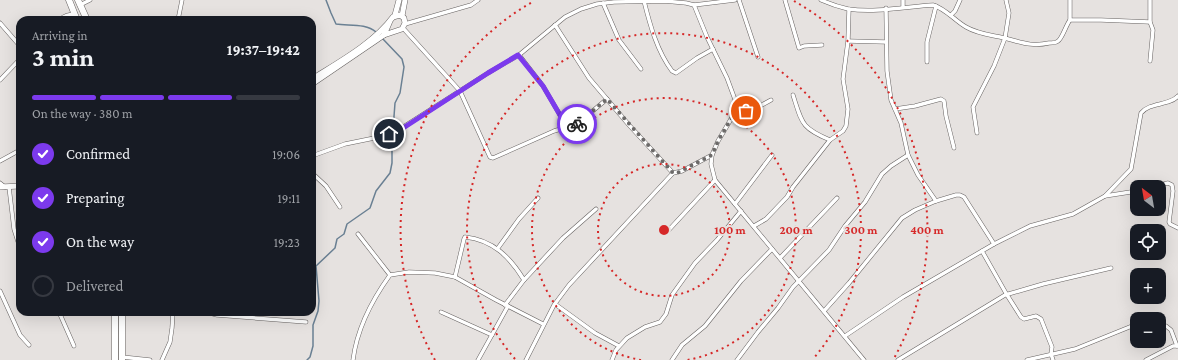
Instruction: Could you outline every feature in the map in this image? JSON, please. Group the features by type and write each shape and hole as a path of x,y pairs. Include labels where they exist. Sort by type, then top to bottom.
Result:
{"highway":[{"path":"69,0 76,16"},
{"path":"79,2 85,16"},
{"path":"114,316 115,360"},
{"path":"122,316 122,358"}],"street":[{"path":"79,2 90,0"},
{"path":"179,16 182,0"},
{"path":"316,81 381,35 395,15 399,0"},
{"path":"404,26 405,20 402,16 405,0"},
{"path":"316,76 369,41 381,35 470,5 478,0"},
{"path":"316,155 345,144 397,132 518,55 565,17 581,9 603,3 644,1 686,3 694,5 706,2 735,0"},
{"path":"739,0 758,57"},
{"path":"785,0 800,48 804,46 822,45"},
{"path":"821,0 849,9 903,8 933,5 951,15 967,28 987,36 1005,38 1016,42 1038,46 1057,42 1061,38 1066,24 1070,20 1070,0"},
{"path":"903,0 903,8"},
{"path":"951,15 955,11 960,0"},
{"path":"977,133 973,107 994,66 1005,38 1009,13 1006,0"},
{"path":"1150,0 1150,22 1153,30 1150,61"},
{"path":"644,1 655,38 672,71 676,73 713,49"},
{"path":"603,3 619,40 641,69"},
{"path":"694,5 727,78 736,104 734,114 718,141 712,155 711,164 715,180 864,360"},
{"path":"927,62 927,42 936,6"},
{"path":"886,8 887,71 891,100 901,123 908,155 918,175 936,201"},
{"path":"754,226 766,218 787,197 793,187 830,140 843,131 846,126 848,108 843,78 848,41 849,9"},
{"path":"395,15 402,16"},
{"path":"1070,20 1150,22"},
{"path":"0,23 16,41"},
{"path":"555,25 589,78 673,173"},
{"path":"404,26 460,91 490,157 493,158 543,135 577,124 607,99"},
{"path":"848,41 886,42"},
{"path":"518,55 543,86 567,127"},
{"path":"0,80 16,62"},
{"path":"793,95 801,120 805,127 830,140"},
{"path":"845,336 903,297 994,244 1030,226 1073,214 1105,196 1131,169 1141,113 1155,105 1175,99 1178,96"},
{"path":"895,109 942,99 944,101 954,148"},
{"path":"734,114 760,106 771,100"},
{"path":"0,161 16,152"},
{"path":"526,360 543,324 569,285 673,173 682,171 712,155"},
{"path":"735,204 772,155"},
{"path":"737,360 753,337 778,308 798,281 829,250 845,226 862,207 882,174 908,155"},
{"path":"316,177 326,186 340,207"},
{"path":"666,233 715,180"},
{"path":"0,182 5,187 16,235"},
{"path":"1166,183 1172,185 1173,191 1169,222 1178,228"},
{"path":"5,187 16,186"},
{"path":"1105,196 1130,192"},
{"path":"824,311 902,218 914,210 936,201 956,195 964,197 994,244"},
{"path":"498,248 538,198"},
{"path":"780,258 837,198"},
{"path":"478,360 506,305 524,280 563,238 596,209"},
{"path":"612,360 619,346 633,334 645,327 660,322 666,314 672,295 695,263 741,211"},
{"path":"358,234 390,275"},
{"path":"455,277 465,237 481,241 498,248 514,264 524,280"},
{"path":"672,360 682,345 705,326 741,281 772,249"},
{"path":"982,251 1021,317 1024,319 1036,316 1041,319 1052,348 1051,354 1053,360"},
{"path":"898,360 1007,295 1043,284 1111,268"},
{"path":"353,360 357,339 370,305 390,275 409,272 435,273 455,277 543,324"},
{"path":"0,291 20,335 29,345"},
{"path":"555,304 595,333 619,346"},
{"path":"441,312 492,335"},
{"path":"60,316 74,346"},
{"path":"162,360 170,342 173,316"},
{"path":"257,316 306,322"},
{"path":"1146,360 1173,346 1177,346 1170,330 1166,326"},
{"path":"1027,360 1075,349 1130,327"},
{"path":"122,358 150,360"}],"waterway":[{"path":"326,0 336,24 362,26 376,32"},
{"path":"307,360 310,357 313,346 313,325 318,311 319,301 316,266 335,248 337,239 344,234 347,224 370,208 376,191 390,173 392,163 395,103 400,93 404,67 402,59 382,38"}],"way so far":[{"path":"577,124 607,99 673,173 677,173 712,155 718,141 734,114 746,111"}],"route":[{"path":"389,134 397,132 518,55 543,86 567,127 577,124"}]}
